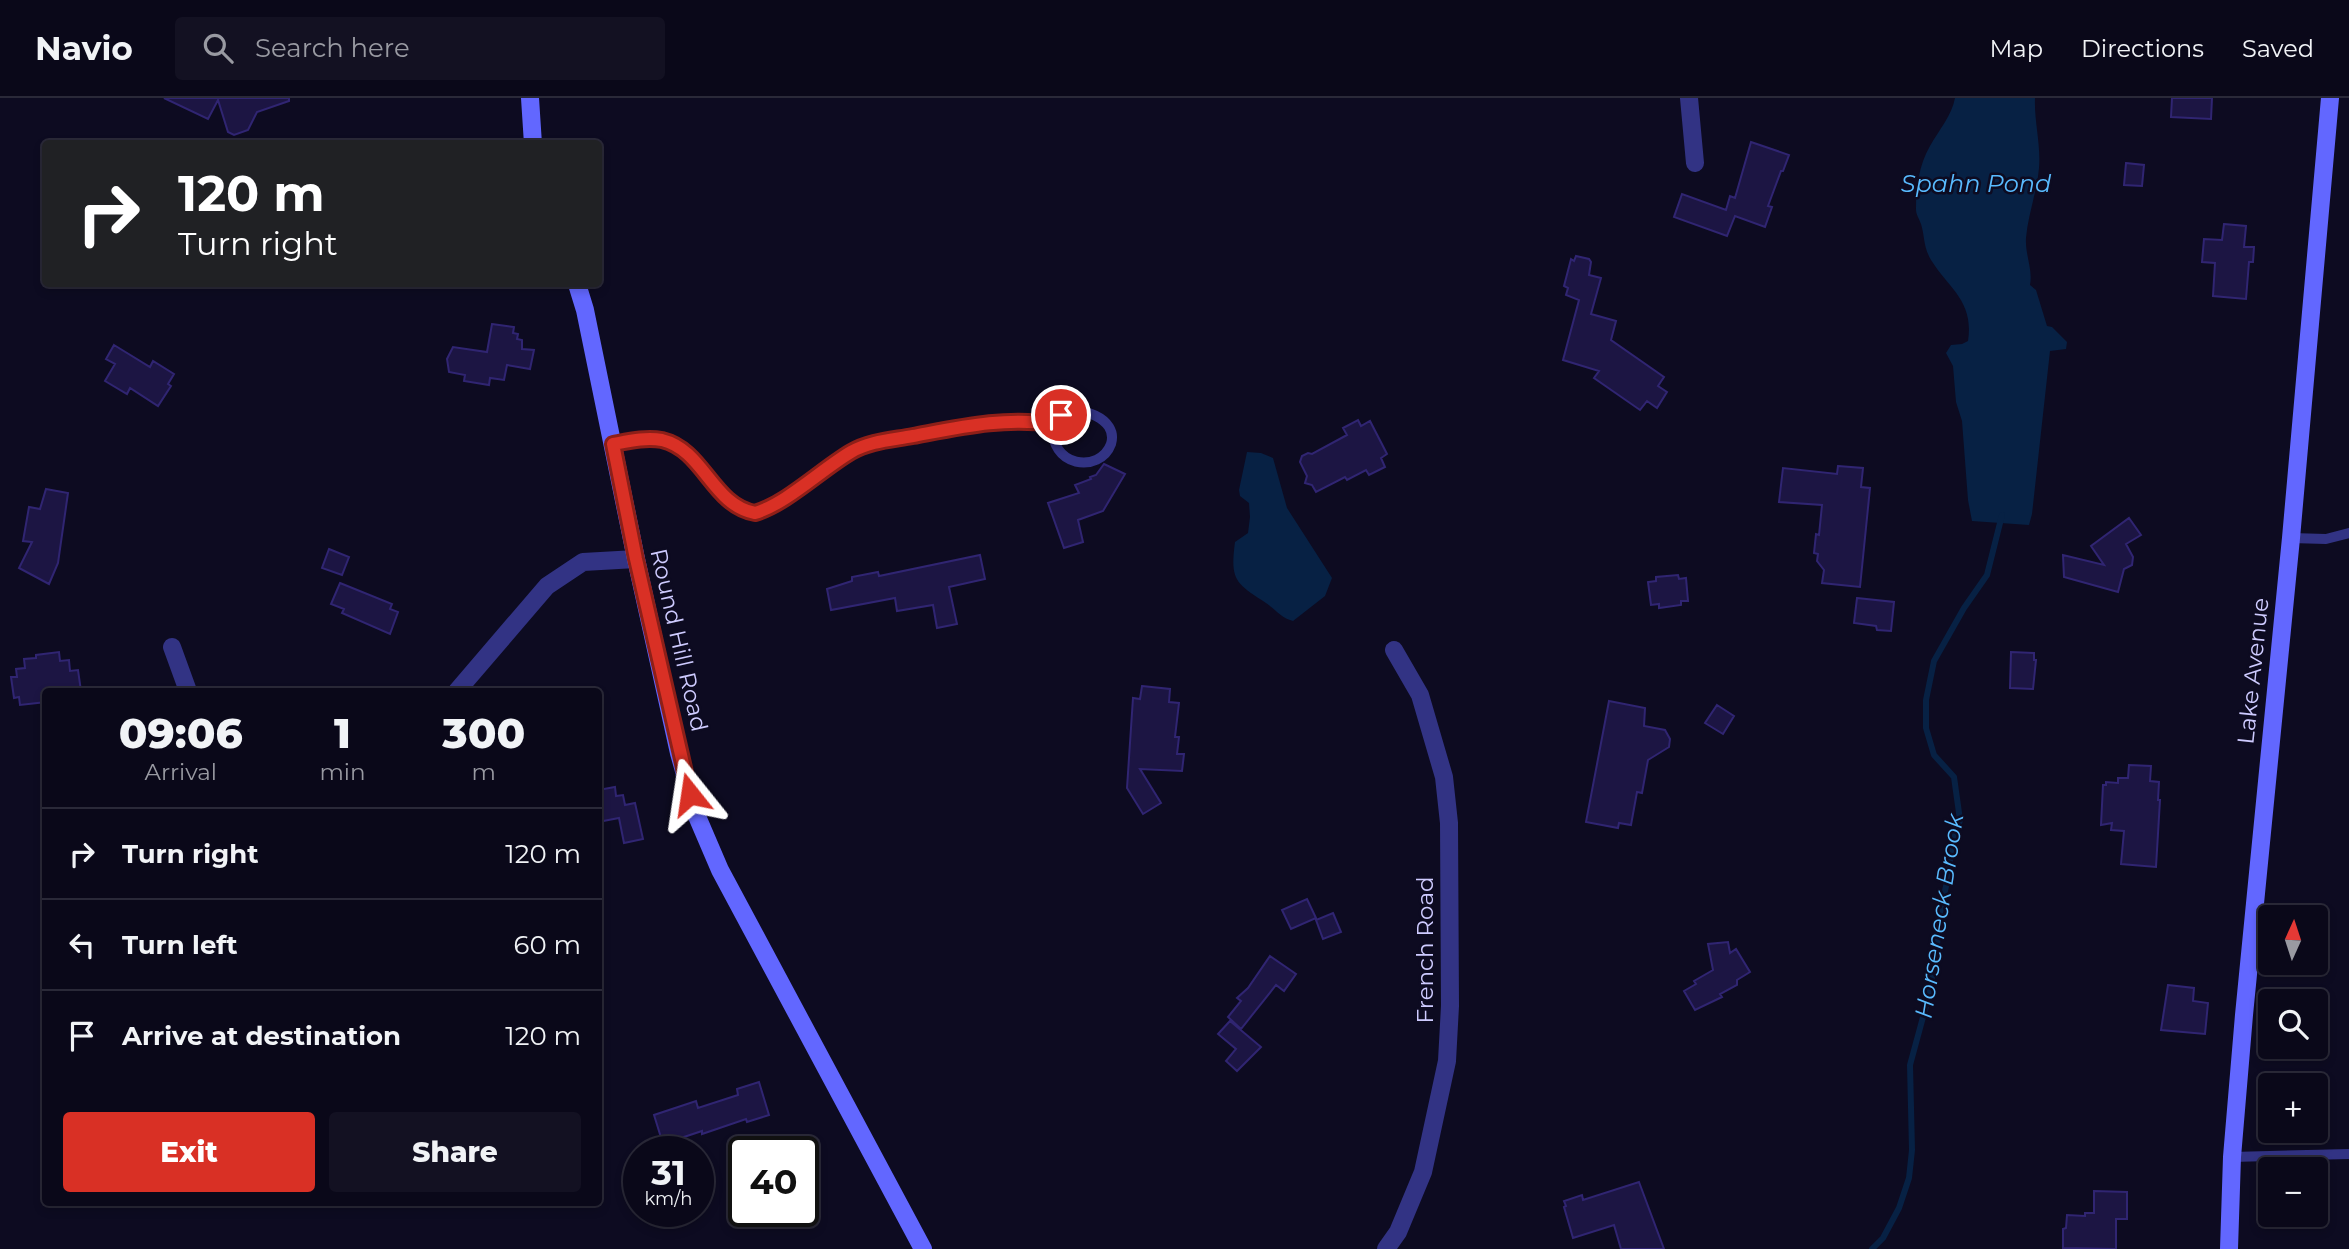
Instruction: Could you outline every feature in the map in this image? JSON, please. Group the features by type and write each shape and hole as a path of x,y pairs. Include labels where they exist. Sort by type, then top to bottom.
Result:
{"main road":[{"path":"530,98 533,140"},
{"name":"Lake Avenue","path":"2229,1249 2232,1157 2330,98"},
{"name":"Round Hill Road","path":"578,287 585,310 636,559 696,814 720,870 923,1249"}],"street":[{"path":"1689,98 1695,163"},
{"path":"460,688 547,586 583,562 636,559"},
{"path":"173,647 187,688"},
{"name":"French Road","path":"1386,1249 1398,1232 1423,1172 1447,1061 1450,1006 1449,823 1444,777 1420,695 1395,650"}],"lane":[{"path":"1075,411 1094,415 1110,428 1110,446 1102,457 1090,462 1069,460 1057,450 1052,433 1053,424 1061,415 1075,411"},
{"path":"613,444 652,439 675,445 687,453 735,507 755,513 776,503 855,450 878,442 991,421 1028,420 1053,424"},
{"path":"2291,538 2326,539 2349,533"},
{"path":"2232,1157 2349,1154"}],"water":[{"name":"Spahn Pond","path":"1955,98 2035,98 2039,159 2026,238 2030,285 2036,290 2047,326 2052,327 2067,342 2066,349 2050,351 2029,525 1972,521 1962,421 1956,402 1953,366 1946,353 1951,345 1968,341 1969,327 1959,297 1928,255 1916,211 1923,161"},
{"path":"1247,452 1261,453 1273,458 1287,508 1332,578 1325,596 1293,621 1247,590 1234,573 1235,542 1248,533 1250,517 1249,503 1240,496 1239,490"}],"building":[{"path":"164,98 289,98 289,101 257,112 248,130 234,135 228,132 218,100 208,119"},
{"path":"2172,98 2212,98 2211,119 2171,117"},
{"path":"1751,142 1789,155 1768,206 1772,207 1765,227 1735,216 1727,236 1674,217 1682,194 1726,210 1730,196 1735,198"},
{"path":"2126,163 2144,165 2142,186 2124,185"},
{"path":"2224,224 2246,226 2244,247 2254,247 2253,262 2249,262 2246,299 2213,296 2215,263 2202,262 2204,239 2222,240"},
{"path":"1576,256 1589,259 1589,275 1601,278 1591,314 1616,321 1611,340 1664,377 1658,386 1667,392 1657,408 1647,401 1640,410 1594,378 1599,371 1563,360 1579,300 1566,295 1568,288 1564,286 1571,259 1574,261"},
{"path":"492,324 514,327 513,333 518,334 517,339 522,340 522,349 534,350 530,369 507,365 504,380 490,378 489,385 464,381 465,375 449,372 447,359 453,347 487,352"},
{"path":"114,345 150,367 153,361 174,374 168,384 171,386 158,406 130,388 127,394 105,381 115,364 106,359"},
{"path":"1358,420 1361,426 1370,421 1387,454 1381,458 1385,467 1369,475 1366,470 1347,480 1345,477 1316,492 1312,485 1305,483 1307,476 1300,462 1302,456 1312,454 1347,435 1343,428"},
{"path":"1104,464 1125,474 1103,511 1078,520 1083,542 1064,548 1048,503 1079,493 1075,485 1091,479"},
{"path":"1838,466 1863,468 1861,487 1870,488 1860,587 1822,583 1824,570 1817,561 1818,554 1814,553 1822,505 1779,502 1783,468 1837,474"},
{"path":"46,489 68,493 58,563 49,584 19,568 32,542 23,541 29,507 40,509"},
{"path":"2129,518 2141,535 2126,544 2133,557 2132,565 2124,569 2118,592 2064,577 2063,555 2104,565 2091,546"},
{"path":"329,549 349,557 342,575 322,568"},
{"path":"980,555 985,579 949,587 957,624 937,628 933,605 897,611 895,598 831,610 827,589 852,581 852,577 878,572 879,576"},
{"path":"1678,575 1679,579 1686,578 1688,601 1681,601 1681,605 1659,608 1659,604 1651,605 1648,582 1656,581 1656,577"},
{"path":"340,583 392,604 390,609 398,612 390,634 342,613 344,609 331,604"},
{"path":"1857,598 1894,602 1891,631 1854,623"},
{"path":"59,652 60,661 69,660 70,671 78,670 81,688 42,688 42,702 20,705 19,697 14,698 11,677 17,677 16,669 25,668 24,659 36,658 36,655"},
{"path":"2011,652 2034,653 2036,660 2033,689 2010,688"},
{"path":"1142,686 1170,689 1169,702 1179,703 1175,737 1179,737 1177,754 1184,754 1182,771 1140,769 1161,803 1143,814 1127,788 1133,698 1140,699"},
{"path":"1609,701 1645,708 1644,726 1665,730 1670,739 1669,747 1648,760 1642,793 1637,792 1631,825 1619,823 1618,828 1586,822"},
{"path":"1717,705 1734,716 1723,734 1705,723"},
{"path":"2129,765 2151,766 2150,781 2159,782 2156,867 2121,864 2124,831 2111,830 2112,823 2101,825 2103,785 2106,785 2106,782 2118,783 2118,778 2128,778"},
{"path":"615,787 616,796 623,795 625,805 635,803 643,839 624,843 619,818 602,821 602,789"},
{"path":"1307,899 1316,918 1291,929 1282,910"},
{"path":"1333,913 1341,932 1323,939 1316,920"},
{"path":"1728,942 1730,953 1736,949 1750,972 1737,980 1737,985 1720,994 1722,997 1695,1010 1684,991 1696,984 1694,981 1713,970 1708,944"},
{"path":"1270,956 1296,974 1284,991 1276,985 1241,1029 1228,1017 1241,1001 1237,998 1248,988"},
{"path":"2168,985 2194,988 2193,1001 2208,1003 2205,1034 2161,1030"},
{"path":"1230,1021 1261,1047 1237,1071 1226,1061 1236,1049 1218,1034"},
{"path":"759,1082 769,1115 747,1122 746,1119 702,1134 702,1131 687,1136 661,1136 654,1115 696,1101 698,1108 738,1095 737,1089"},
{"path":"1639,1182 1664,1249 1621,1249 1614,1225 1573,1238 1564,1201 1582,1195 1583,1200"},
{"path":"2094,1191 2127,1192 2127,1219 2116,1219 2116,1249 2063,1248 2063,1229 2066,1228 2067,1215 2085,1216 2085,1213 2094,1213"}],"waterway":[{"name":"Horseneck Brook","path":"1872,1249 1883,1238 1899,1208 1909,1178 1912,1150 1910,1065 1929,995 1937,949 1938,921 1952,845 1960,820 1954,777 1934,755 1926,728 1926,700 1934,661 1964,608 1987,575 2002,515"}],"route":[{"path":"690,794 636,559 613,444 652,439 675,445 687,453 735,507 755,513 776,503 855,450 878,442 991,421 1028,420 1053,424 1061,415"}]}
